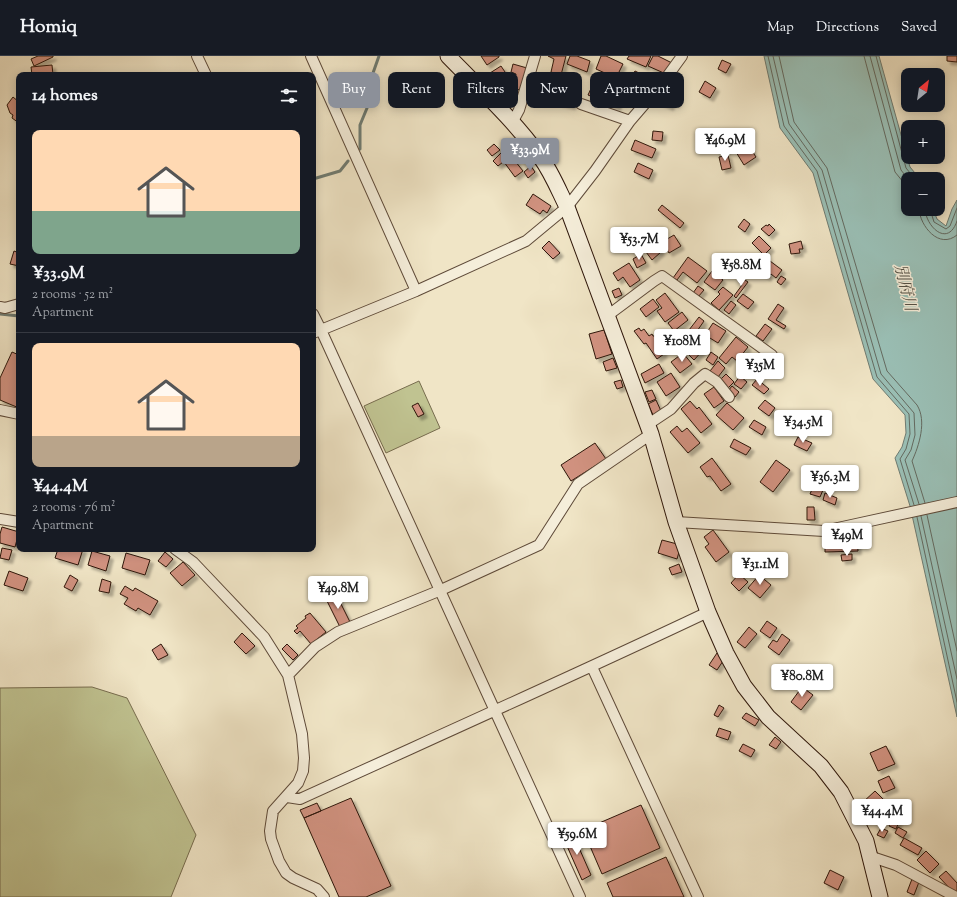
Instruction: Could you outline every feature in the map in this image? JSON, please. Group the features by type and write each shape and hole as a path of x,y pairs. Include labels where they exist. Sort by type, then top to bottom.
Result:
{"street":[{"path":"197,56 205,72"},
{"path":"311,56 416,291"},
{"path":"512,123 519,110 535,56"},
{"path":"580,897 494,710 441,590 317,332 416,291 526,241 567,207 595,171 630,121 661,85 682,56"},
{"path":"452,57 512,123 542,159 567,207 649,429 676,522 708,612 726,653 744,686 768,717 821,766 841,792 866,841 880,897"},
{"path":"582,104 630,121"},
{"path":"607,316 662,276 772,355"},
{"path":"0,307 5,308 16,305"},
{"path":"288,675 316,647 338,632 441,590 539,545 578,484 649,429 671,409 694,383 705,374 717,382 729,397"},
{"path":"0,410 16,413"},
{"path":"676,522 824,531 957,502"},
{"path":"0,519 16,522"},
{"path":"179,552 193,562 264,637 288,675 302,734 304,758 303,771 298,783 273,811 270,831 271,839 279,861 286,873 293,878 317,889 324,897"},
{"path":"287,797 300,799 592,667 708,612"},
{"path":"592,667 698,897"},
{"path":"869,856 896,865 956,897"}],"green space":[{"path":"419,381 440,428 386,453 364,406"},
{"path":"92,687 127,698 196,835 171,897 0,897 0,688"}],"water":[{"name":"別府川","path":"764,56 879,56 901,135 901,164 909,164 914,172 901,172 901,216 936,216 937,219 946,226 957,200 957,717 910,506 895,458 902,447 906,433 905,415 873,379 813,173 780,128"}],"building":[{"path":"38,56 53,57 34,66 31,59"},
{"path":"481,56 499,56 499,57 487,65"},
{"path":"548,56 566,56 562,72 551,72 554,59"},
{"path":"570,56 577,56 590,61 587,72 567,64"},
{"path":"601,56 606,56 623,64 619,72 603,72 596,69"},
{"path":"629,56 651,56 646,67 627,59"},
{"path":"653,56 658,56 672,63 667,72 662,72 648,66"},
{"path":"947,56 957,56 957,62 947,61"},
{"path":"722,60 731,64 726,73 718,69"},
{"path":"513,64 527,68 521,91 518,89 518,72 511,72"},
{"path":"52,65 53,72 32,72 31,67"},
{"path":"501,66 505,72 492,72"},
{"path":"705,81 716,88 710,98 699,92"},
{"path":"13,97 16,100 16,121 12,118 13,115 10,113 7,105"},
{"path":"653,131 663,132 662,141 652,140"},
{"path":"727,133 728,149 717,150 715,134"},
{"path":"515,140 522,147 517,152 510,145"},
{"path":"635,140 656,149 652,158 631,150"},
{"path":"494,144 500,150 492,156 487,150"},
{"path":"748,145 756,157 744,165 736,152"},
{"path":"502,152 508,158 498,166 493,161"},
{"path":"728,155 731,168 722,170 719,157"},
{"path":"511,156 523,171 515,177 504,162"},
{"path":"638,163 653,170 649,179 634,172"},
{"path":"531,166 535,172 528,178 524,172"},
{"path":"533,194 551,206 547,213 543,210 540,214 526,205"},
{"path":"662,205 684,223 680,228 658,210"},
{"path":"744,219 750,224 745,232 738,227"},
{"path":"769,224 775,230 769,236 761,229"},
{"path":"674,235 681,246 669,253 662,242"},
{"path":"759,236 771,248 764,255 752,243"},
{"path":"549,241 560,253 553,259 542,248"},
{"path":"801,241 803,249 799,249 800,253 791,254 789,244"},
{"path":"655,244 661,252 652,260 646,252"},
{"path":"14,251 16,252 16,265 10,264"},
{"path":"641,254 646,263 637,268 633,259"},
{"path":"688,257 707,271 697,283 683,272 677,280 673,278"},
{"path":"766,258 782,270 776,278 771,274 767,278 757,270"},
{"path":"629,263 640,280 630,287 623,277 618,281 613,273"},
{"path":"712,271 723,280 715,290 704,282"},
{"path":"781,276 786,279 781,285 777,282"},
{"path":"742,278 748,282 736,298 734,296 742,285 739,283"},
{"path":"698,286 704,290 698,297 693,293"},
{"path":"723,287 733,295 719,310 711,303 720,294 718,292"},
{"path":"619,288 622,295 615,298 612,291"},
{"path":"665,293 679,312 665,322 657,311 662,308 656,300"},
{"path":"743,294 754,302 748,309 737,301"},
{"path":"653,299 659,307 646,317 640,309"},
{"path":"731,301 736,305 729,314 724,310"},
{"path":"778,304 784,308 776,320 786,326 784,329 768,319"},
{"path":"682,312 688,320 674,331 668,323"},
{"path":"699,317 704,321 695,334 689,330"},
{"path":"713,323 726,331 718,343 705,335"},
{"path":"765,324 772,329 763,341 756,336"},
{"path":"639,328 641,331 644,329 649,336 652,334 653,336 656,336 665,349 662,350 664,354 657,359 646,343 644,344 634,331"},
{"path":"604,330 612,354 596,359 589,334"},
{"path":"736,337 748,347 737,361 732,357 726,364 719,358"},
{"path":"696,341 704,349 694,360 685,351"},
{"path":"12,352 16,354 16,407 0,400 0,378"},
{"path":"711,352 718,357 713,365 706,360"},
{"path":"683,353 692,364 680,373 671,362"},
{"path":"613,358 617,368 606,371 603,362"},
{"path":"718,361 725,368 718,377 710,371"},
{"path":"659,364 664,373 645,383 641,374"},
{"path":"671,373 680,387 666,396 657,382"},
{"path":"726,374 734,382 728,388 720,380"},
{"path":"740,376 747,382 741,389 734,384"},
{"path":"757,379 769,389 764,394 752,385"},
{"path":"621,380 623,387 617,389 614,382"},
{"path":"732,386 739,392 735,397 728,391"},
{"path":"714,387 724,401 714,408 704,394"},
{"path":"652,390 656,399 649,402 645,392"},
{"path":"656,400 661,411 653,415 648,404"},
{"path":"765,400 775,408 769,416 758,408"},
{"path":"690,401 697,409 699,407 712,424 701,433 681,409"},
{"path":"418,403 424,414 418,417 412,406"},
{"path":"727,403 744,418 733,430 716,415"},
{"path":"754,420 766,427 762,435 749,427"},
{"path":"677,426 682,432 687,428 700,443 688,453 670,432"},
{"path":"798,437 812,443 807,451 794,445"},
{"path":"734,439 751,448 746,455 730,447"},
{"path":"595,443 606,459 571,481 561,465"},
{"path":"712,458 731,484 721,491 710,476 707,477 700,467"},
{"path":"776,460 790,470 773,492 760,482"},
{"path":"813,487 823,490 820,497 810,494"},
{"path":"825,493 837,498 835,505 823,500"},
{"path":"807,507 814,507 815,520 807,520"},
{"path":"2,527 16,531 15,547 0,543"},
{"path":"713,530 729,552 716,562 705,547 709,544 704,537"},
{"path":"857,539 858,551 825,552 825,541"},
{"path":"662,540 681,545 677,559 658,553"},
{"path":"2,548 12,550 9,560 0,558"},
{"path":"57,552 82,552 78,565 55,558"},
{"path":"92,552 110,556 106,571 88,565"},
{"path":"165,552 173,559 166,567 158,561"},
{"path":"126,553 150,560 145,575 122,568"},
{"path":"852,554 852,560 842,561 841,555"},
{"path":"183,562 195,575 182,586 170,573"},
{"path":"679,564 682,572 672,575 669,568"},
{"path":"9,571 28,578 23,591 4,585"},
{"path":"739,574 748,582 739,591 731,583"},
{"path":"70,575 78,580 72,591 64,587"},
{"path":"759,575 771,585 760,598 748,588"},
{"path":"102,579 111,582 109,593 99,591"},
{"path":"125,586 133,591 135,588 158,601 150,615 138,608 136,611 124,604 128,598 120,594"},
{"path":"336,594 350,622 340,627 326,599"},
{"path":"310,613 326,632 311,644 300,631 297,634 294,631 298,628 296,626 306,618 305,616"},
{"path":"767,621 777,628 770,638 760,631"},
{"path":"749,627 757,634 745,648 737,642"},
{"path":"242,633 255,646 246,654 234,642"},
{"path":"782,634 790,640 779,655 768,647 773,640 777,642"},
{"path":"161,644 168,655 158,660 152,650"},
{"path":"287,644 298,655 293,660 282,649"},
{"path":"717,653 725,658 717,670 709,665"},
{"path":"802,687 813,695 801,710 791,702"},
{"path":"719,705 724,708 718,717 714,715"},
{"path":"746,713 759,720 755,726 742,718"},
{"path":"719,728 731,732 728,740 716,736"},
{"path":"775,737 781,742 776,749 769,745"},
{"path":"743,744 755,750 751,757 739,751"},
{"path":"886,746 895,764 878,771 870,753"},
{"path":"889,776 895,788 883,793 878,781"},
{"path":"875,791 887,803 875,816 862,803"},
{"path":"351,798 391,886 366,897 339,897 304,818"},
{"path":"317,803 321,811 304,818 300,810"},
{"path":"641,805 660,848 602,874 583,830"},
{"path":"893,819 899,822 896,829 889,826"},
{"path":"898,827 907,832 903,838 895,833"},
{"path":"881,828 888,831 884,838 877,835"},
{"path":"572,832 591,875 582,880 563,837"},
{"path":"904,838 922,848 918,855 900,845"},
{"path":"926,851 939,864 930,873 917,860"},
{"path":"666,857 684,897 613,897 607,883"},
{"path":"830,870 844,877 838,890 824,883"},
{"path":"946,871 957,883 957,892 955,894 939,877"},
{"path":"912,879 919,882 914,895 907,892"}],"waterway":[{"path":"360,149 360,125 372,96 373,73 379,56"},
{"path":"316,178 340,171 348,161"},
{"path":"0,314 16,316"}]}
